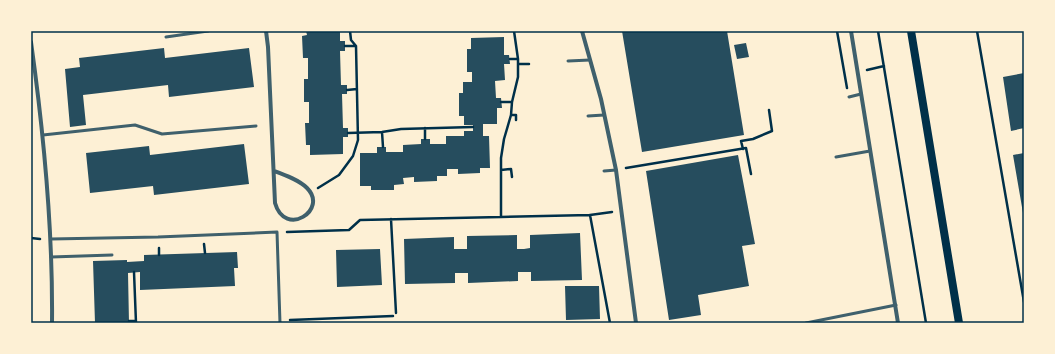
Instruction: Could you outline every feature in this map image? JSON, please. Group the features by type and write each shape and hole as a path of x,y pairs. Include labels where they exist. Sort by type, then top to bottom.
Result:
{"main road":[{"path":"911,31 959,323"}],"street":[{"path":"266,31 275,203 280,214 291,220 297,220 308,214 313,204 311,192 306,187 274,170"},
{"path":"582,31 604,115 616,170 636,323"},
{"path":"851,31 898,323"},
{"path":"31,42 48,186 51,239 52,323"}],"lane":[{"path":"166,37 208,31"},
{"path":"568,62 590,60"},
{"path":"849,97 861,94"},
{"path":"588,116 604,115"},
{"path":"43,135 135,125 162,134 256,126"},
{"path":"836,157 870,151"},
{"path":"604,171 616,170"},
{"path":"51,239 158,237 277,232 280,322"},
{"path":"51,257 112,255"},
{"path":"806,323 896,305"}],"path":[{"path":"311,192 339,175 353,156 358,140 356,46 351,40 350,31"},
{"path":"501,217 501,158 518,77 518,59 514,31"},
{"path":"837,31 845,74"},
{"path":"878,31 926,323"},
{"path":"977,31 1024,302"},
{"path":"345,46 356,46"},
{"path":"510,59 518,59"},
{"path":"518,64 530,64"},
{"path":"346,90 357,89"},
{"path":"502,102 512,102"},
{"path":"743,149 741,141 753,139 772,131 769,110"},
{"path":"511,115 516,115 516,120"},
{"path":"348,133 382,132 401,129 473,127"},
{"path":"425,128 425,139"},
{"path":"382,132 383,147"},
{"path":"616,170 746,148 751,174"},
{"path":"501,170 511,169 512,177"},
{"path":"277,232 349,230 360,220 590,215 622,211"},
{"path":"590,215 610,323"},
{"path":"391,219 396,313"},
{"path":"129,321 136,322 134,272"},
{"path":"280,322 393,316"}],"building":[{"path":"306,31 340,31 340,41 345,41 345,51 340,51 341,85 347,85 347,94 342,94 343,128 348,128 348,137 343,137 343,154 310,155 310,145 306,145 305,123 309,123 309,102 304,102 304,79 308,79 308,58 303,58 302,36 307,35"},
{"path":"622,31 727,31 744,135 642,152"},
{"path":"504,37 504,55 509,55 510,64 504,64 505,80 495,81 496,98 501,98 502,108 497,108 497,124 483,124 483,136 489,136 490,168 480,168 480,173 458,174 458,169 447,169 447,176 437,176 437,181 414,182 414,177 403,178 404,184 394,185 394,190 371,190 371,186 360,186 360,153 377,153 377,147 386,147 386,152 403,152 403,145 421,144 421,139 430,139 430,144 446,144 446,136 464,136 464,131 473,131 473,125 464,125 464,116 459,116 459,93 463,93 463,82 472,82 472,72 467,72 467,49 471,49 471,38"},
{"path":"746,43 749,57 737,59 734,45"},
{"path":"164,48 165,58 249,48 254,87 169,97 168,85 83,95 86,125 70,127 65,69 80,67 79,58"},
{"path":"1024,73 1024,128 1011,131 1003,77"},
{"path":"244,144 249,184 154,195 153,186 90,193 86,153 149,146 150,155"},
{"path":"1024,153 1024,213 1023,213 1013,155"},
{"path":"738,155 755,244 742,246 749,286 698,295 701,315 669,320 646,171"},
{"path":"580,233 582,280 531,281 531,272 518,272 518,281 468,283 468,273 455,273 455,283 405,284 404,239 454,237 454,249 467,249 467,236 517,235 517,249 524,249 530,248 530,235"},
{"path":"380,249 382,285 337,287 336,250"},
{"path":"237,252 238,268 234,268 235,286 140,290 140,272 128,273 129,323 95,323 93,261 144,261 144,255"},
{"path":"565,286 599,286 600,319 566,320"}]}
